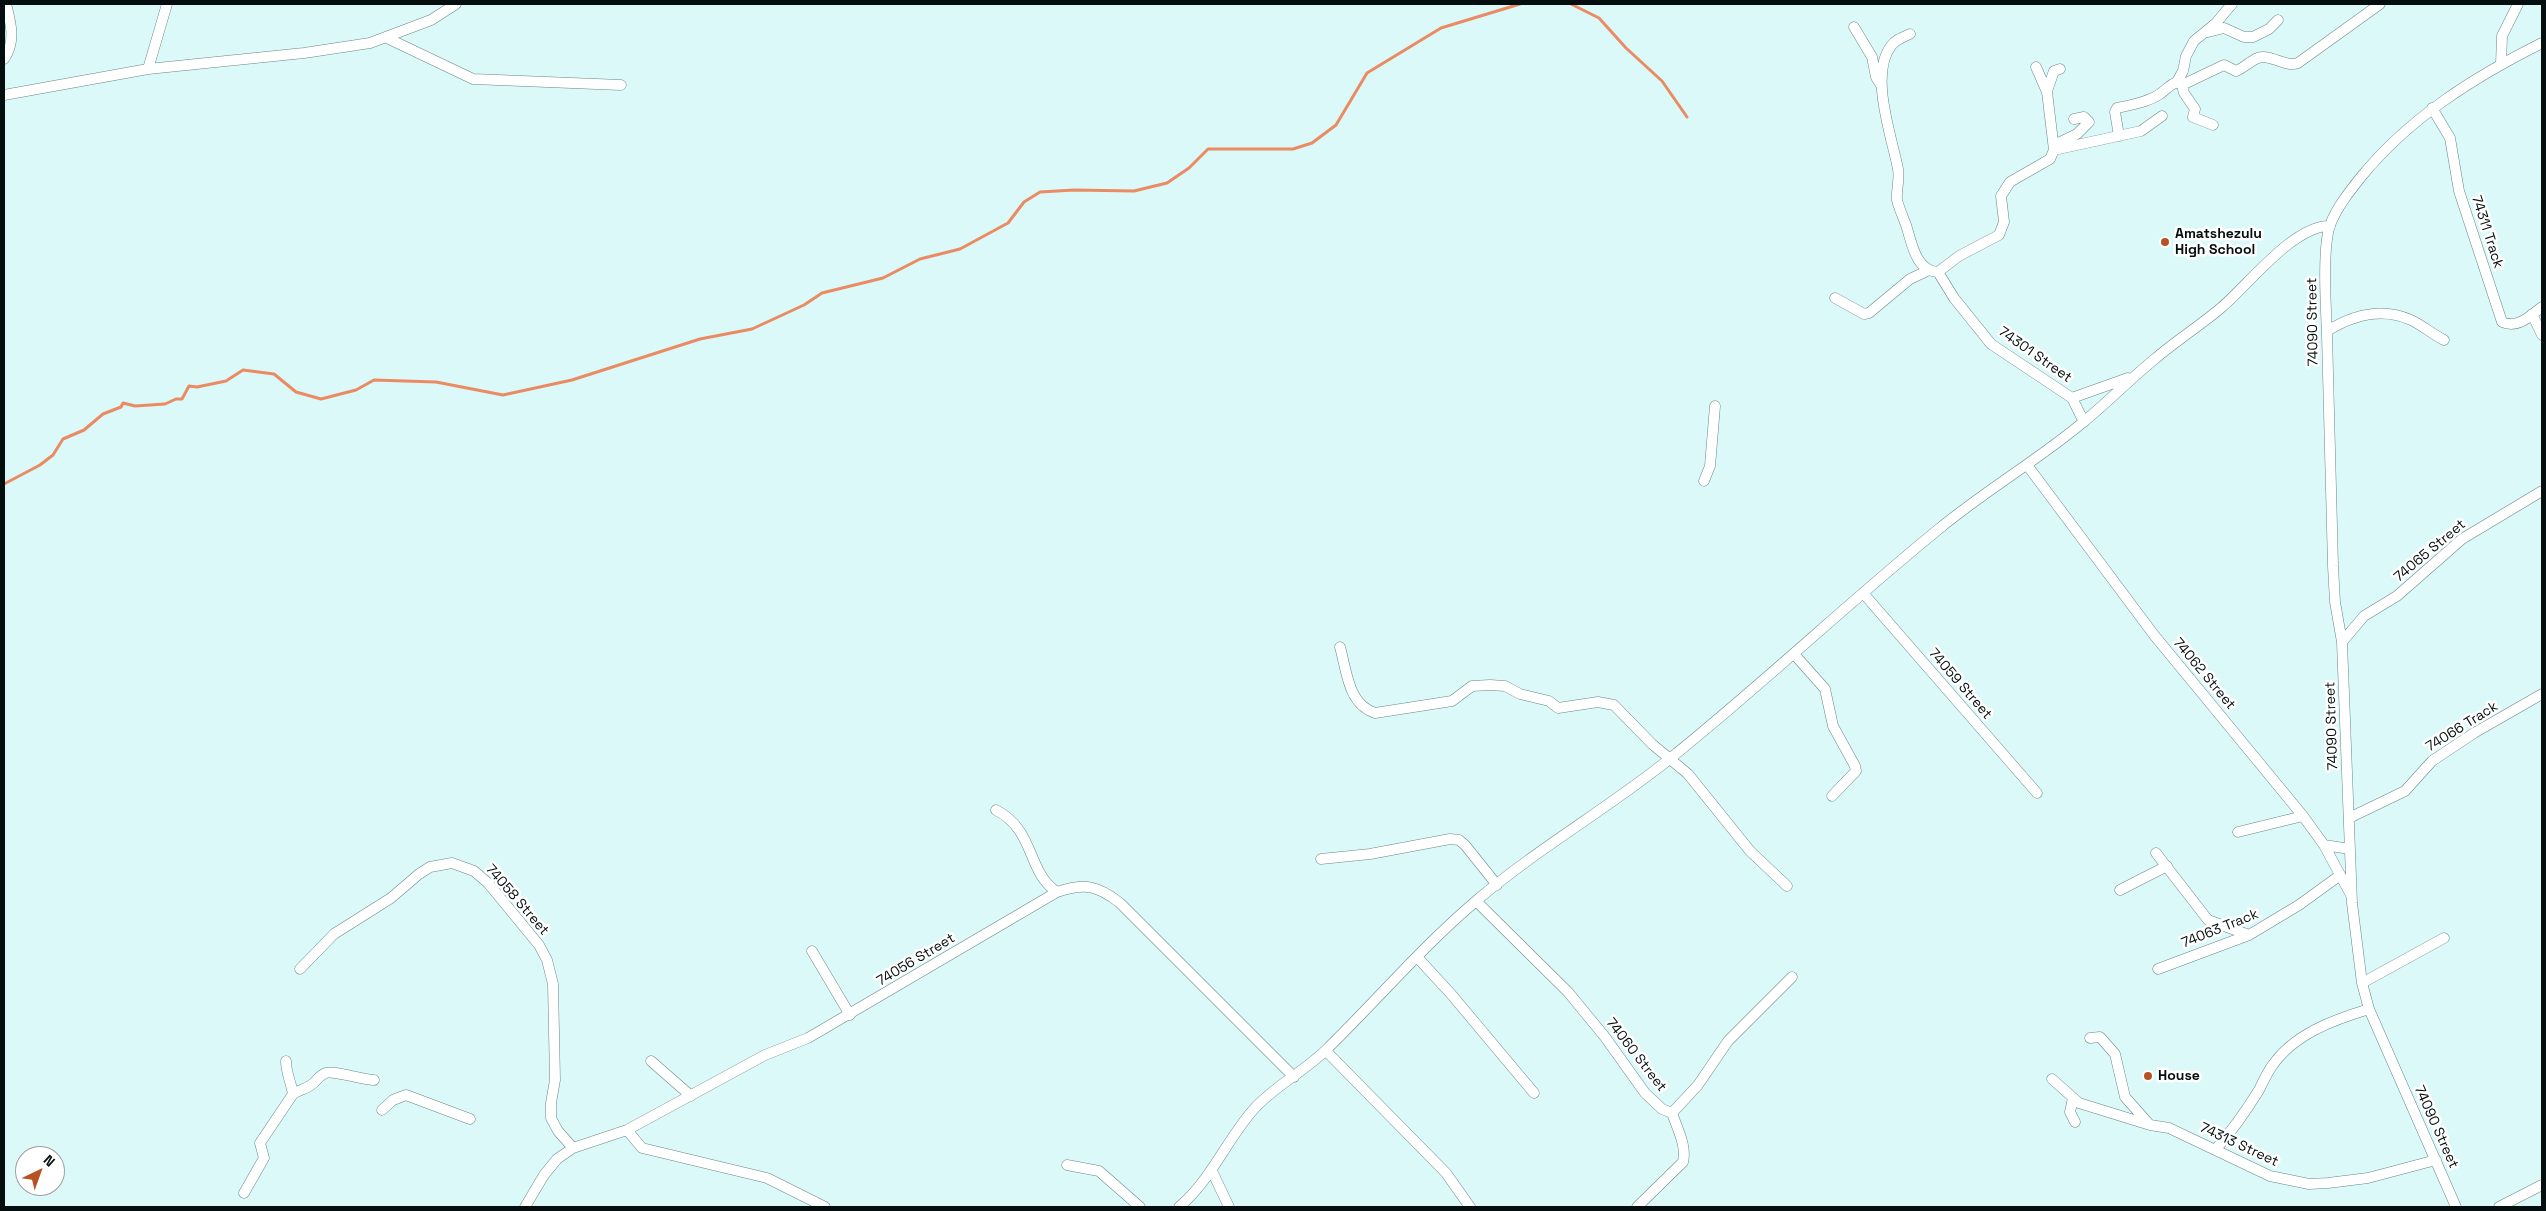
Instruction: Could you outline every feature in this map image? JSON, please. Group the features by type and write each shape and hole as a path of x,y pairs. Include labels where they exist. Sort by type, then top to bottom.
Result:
{"street":[{"path":"4,59 10,47 12,27 6,4"},
{"path":"148,69 167,4"},
{"path":"4,95 148,69 304,53 370,43 431,20 456,4"},
{"path":"2119,136 2115,112 2117,108 2152,97 2224,65 2236,71 2259,57 2269,58 2290,66 2298,63 2380,4"},
{"path":"2501,64 2502,36 2518,4"},
{"path":"2213,126 2192,116 2195,109 2184,94 2180,84 2188,50 2202,33 2216,23 2230,6"},
{"path":"2227,28 2230,6"},
{"path":"2202,33 2227,28 2244,37 2253,37 2269,29 2278,20"},
{"path":"1854,27 1872,57 1876,77 1881,85"},
{"path":"1881,85 1884,67 1891,46 1910,34"},
{"path":"387,38 473,79 621,85"},
{"path":"1179,1207 1190,1198 1212,1171 1250,1113 1276,1088 1294,1077 1326,1051 1417,957 1476,902 1534,854 1581,824 1669,760 1794,654 1863,592 1943,526 2084,422 2133,376 2221,309 2283,250 2305,232 2322,226 2330,226 2348,192 2374,161 2432,108 2501,64 2542,44"},
{"path":"1835,298 1864,314 1869,314 1910,279 1934,271 1999,235 2004,222 2001,196 2010,182 2050,159 2054,147 2047,92 2036,67"},
{"path":"2047,92 2052,76 2060,69"},
{"name":"74301 Street","path":"1881,85 1885,114 1899,173 1898,202 1915,255 1934,271 1991,344 2072,398 2084,422"},
{"name":"74311 Track","path":"2432,108 2450,138 2459,191 2502,322 2509,325 2518,324 2542,308"},
{"path":"2054,147 2142,131 2162,116"},
{"path":"2054,147 2077,134 2089,122 2084,117 2074,119"},
{"name":"74090 Street","path":"2330,226 2326,287 2333,566 2342,642 2352,903 2362,983 2369,1009 2456,1207"},
{"path":"2327,331 2345,320 2370,314 2392,313 2412,320 2444,340"},
{"path":"2532,314 2542,335"},
{"path":"2072,398 2133,376"},
{"path":"1704,481 1710,466 1715,406"},
{"name":"74062 Street","path":"2027,465 2154,635 2303,816 2324,845 2339,876 2351,895 2352,903"},
{"name":"74065 Street","path":"2342,642 2364,616 2397,596 2462,539 2542,491"},
{"name":"74059 Street","path":"1863,592 2037,793"},
{"path":"1340,647 1354,699 1364,709 1375,712 1452,701 1472,686 1505,686 1520,694 1549,701 1558,708 1598,702 1614,705 1669,760 1688,774 1750,851 1787,886"},
{"path":"1794,654 1825,689 1832,726 1855,766 1856,771 1832,796"},
{"name":"74066 Track","path":"2349,818 2405,791 2432,761 2474,733 2542,694"},
{"path":"996,810 1008,817 1018,827 1043,879 1057,892"},
{"path":"2238,832 2303,816"},
{"path":"1321,859 1370,854 1450,839 1459,840 1465,844 1497,885"},
{"path":"2324,845 2350,849"},
{"path":"2156,852 2208,920 2249,935"},
{"name":"74058 Street","path":"300,969 334,934 391,898 430,867 452,863 474,871 488,883 539,945 547,960 553,984 555,1080 551,1103 551,1118 558,1132 573,1148"},
{"path":"2120,890 2166,866"},
{"name":"74063 Track","path":"2158,969 2249,935 2299,905 2339,876"},
{"name":"74056 Street","path":"525,1207 544,1175 557,1159 573,1148 627,1130 765,1055 808,1038 850,1016 1057,892 1085,886 1096,887 1107,893 1127,910 1294,1077"},
{"name":"74060 Street","path":"1476,902 1568,992 1605,1037 1645,1093 1662,1109 1672,1113"},
{"path":"2362,983 2444,938"},
{"path":"812,951 850,1016"},
{"path":"1417,957 1451,994 1534,1093"},
{"path":"1637,1207 1683,1162 1685,1155 1683,1143 1672,1113 1698,1085 1728,1041 1792,977"},
{"path":"2216,1149 2246,1110 2272,1066 2284,1053 2301,1038 2328,1022 2369,1009"},
{"path":"2094,1036 2115,1054 2125,1097 2150,1125"},
{"path":"1326,1051 1446,1173 1470,1207"},
{"path":"651,1060 692,1096"},
{"path":"286,1061 286,1072 292,1082 293,1094"},
{"path":"244,1193 264,1158 260,1144 293,1094 308,1087 326,1072 333,1072 360,1080 374,1080"},
{"name":"74313 Street","path":"2052,1079 2079,1103 2150,1125 2169,1128 2270,1176 2309,1184 2368,1178 2436,1160"},
{"path":"382,1110 393,1100 406,1095 470,1119"},
{"path":"2073,1098 2070,1112 2075,1122"},
{"path":"627,1130 636,1144 642,1148 767,1178 825,1207"},
{"path":"1067,1165 1099,1171 1140,1207"},
{"path":"1212,1171 1229,1207"},
{"path":"2499,1207 2542,1185"}],"waterway":[{"path":"4,484 40,465 53,455 63,439 84,430 103,414 121,407 123,403 135,406 165,404 176,399 182,399 189,386 197,387 226,381 243,370 274,374 296,392 321,399 356,390 374,380 436,382 503,395 572,380 700,339 752,329 804,305 822,293 883,278 920,259 960,249 1008,223 1024,202 1040,192 1074,190 1134,191 1167,183 1189,168 1208,149 1293,149 1312,143 1336,125 1367,73 1441,28 1520,4"},
{"path":"1571,4 1599,18 1626,48 1662,81 1687,117"}],"place":[{"name":"Amatshezulu High School","path":"2165,242"},
{"name":"House","path":"2148,1076"}]}
